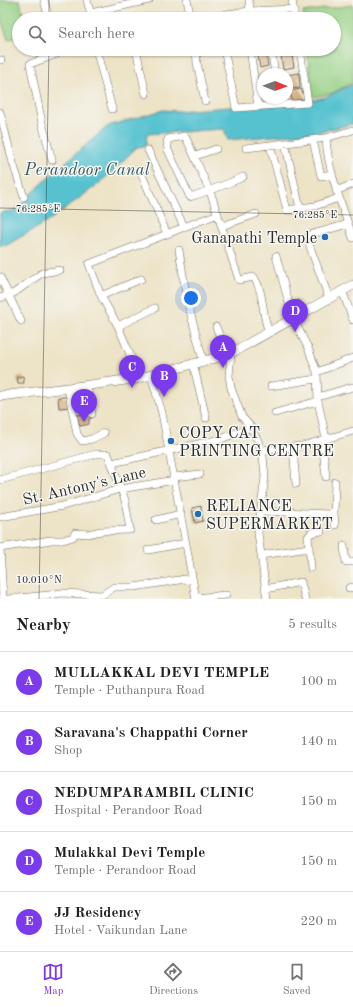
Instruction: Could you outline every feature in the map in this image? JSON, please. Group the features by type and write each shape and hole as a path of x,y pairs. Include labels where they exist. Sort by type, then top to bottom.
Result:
{"main road":[{"path":"0,396 140,378 229,354 353,285"}],"street":[{"path":"44,0 47,12"},
{"path":"87,0 90,12"},
{"path":"106,12 149,0"},
{"path":"188,0 190,12"},
{"path":"249,0 250,11"},
{"path":"292,0 294,12"},
{"path":"242,12 293,9"},
{"path":"52,56 30,64 42,123 52,160"},
{"path":"98,56 112,109"},
{"path":"138,56 146,94"},
{"path":"196,56 205,101"},
{"path":"225,56 236,108 258,107 271,104"},
{"path":"251,56 258,107"},
{"path":"272,56 274,68"},
{"path":"293,102 308,103 301,56"},
{"path":"0,112 13,164 24,197"},
{"path":"246,148 326,138 353,130"},
{"path":"243,177 209,190 190,197 168,150 168,139 186,136 209,190 218,214 239,280 254,277 258,283 262,294 264,322 269,332"},
{"path":"326,138 326,148 336,191 353,238"},
{"path":"313,140 321,176 332,174"},
{"path":"285,143 300,208"},
{"path":"270,145 287,210 315,206 339,198"},
{"path":"195,156 216,149"},
{"path":"148,150 184,227"},
{"path":"140,170 167,234"},
{"path":"336,191 353,184"},
{"path":"140,378 118,326 101,296 89,264 218,214"},
{"path":"222,226 256,214"},
{"path":"329,298 310,247 310,236 348,224"},
{"path":"179,250 187,300 203,360"},
{"path":"276,256 293,318 308,348 316,375 318,399 326,439 323,449 326,477"},
{"path":"0,298 22,288 42,273 60,270"},
{"path":"0,278 21,321"},
{"path":"101,296 142,278"},
{"path":"342,290 353,320"},
{"path":"118,326 155,308"},
{"path":"216,327 229,354 231,388 242,417 250,427 262,450 265,476 258,533 267,599"},
{"path":"272,386 316,375 353,358"},
{"path":"193,363 206,418"},
{"path":"151,375 162,413 195,598 226,595"},
{"path":"87,386 92,414"},
{"path":"275,413 318,399 345,388 353,387"},
{"path":"68,388 77,434 82,441 92,439 104,433"},
{"path":"112,463 221,439 250,427"},
{"path":"262,450 302,446 352,433"},
{"path":"293,447 296,484"},
{"path":"0,480 96,454 108,454 125,500 130,530 101,531 88,534 75,533 73,536 63,540 51,540 0,548 3,599"},
{"name":"St. Antony's Lane","path":"0,517 63,506 120,489 200,474"},
{"path":"335,482 335,525"},
{"path":"261,511 334,513"},
{"path":"156,520 181,514"},
{"path":"311,568 308,537 311,533 322,531"},
{"path":"148,550 186,543"},
{"path":"344,546 346,562 353,562"},
{"path":"261,555 309,548"},
{"path":"8,599 61,593 78,596 102,595 114,587 134,587 192,578"},
{"path":"265,589 301,582 305,599"}],"green space":[{"path":"0,0 20,0 23,12 12,12 12,39 8,40 0,17"},
{"path":"353,5 353,82 333,93 313,97 308,56 341,56 341,12 303,12"}],"water":[{"name":"Perandoor Canal","path":"353,84 353,124 317,132 228,140 224,129 147,134 146,146 137,147 101,182 47,222 7,245 0,246 0,213 15,210 51,175 108,126 163,110 177,111 242,106 290,105 326,97"}],"building":[{"path":"258,56 266,56 268,66 260,68"},
{"path":"281,56 292,56 294,67 283,68"},
{"path":"299,73 300,88 293,89 293,74"},
{"path":"301,89 305,99 293,100 293,90"},
{"path":"299,300 301,308 293,312 290,303"},
{"path":"23,376 24,383 18,383 17,377"},
{"path":"58,397 69,397 70,407 59,408"},
{"path":"91,413 92,418 89,419 89,424 80,426 77,415"},
{"name":"RELIANCE SUPERMARKET","path":"201,506 203,521 195,523 192,508"}],"place":[{"name":"Ganapathi Temple","path":"325,237"},
{"name":"Mulakkal Devi Temple","path":"295,332"},
{"name":"MULLAKKAL DEVI TEMPLE","path":"223,368"},
{"name":"NEDUMPARAMBIL CLINIC","path":"132,388"},
{"name":"Saravana's Chappathi Corner","path":"164,397"},
{"name":"JJ Residency","path":"84,422"},
{"name":"COPY CAT PRINTING CENTRE","path":"171,441"},
{"name":"RELIANCE SUPERMARKET","path":"198,514"}]}
